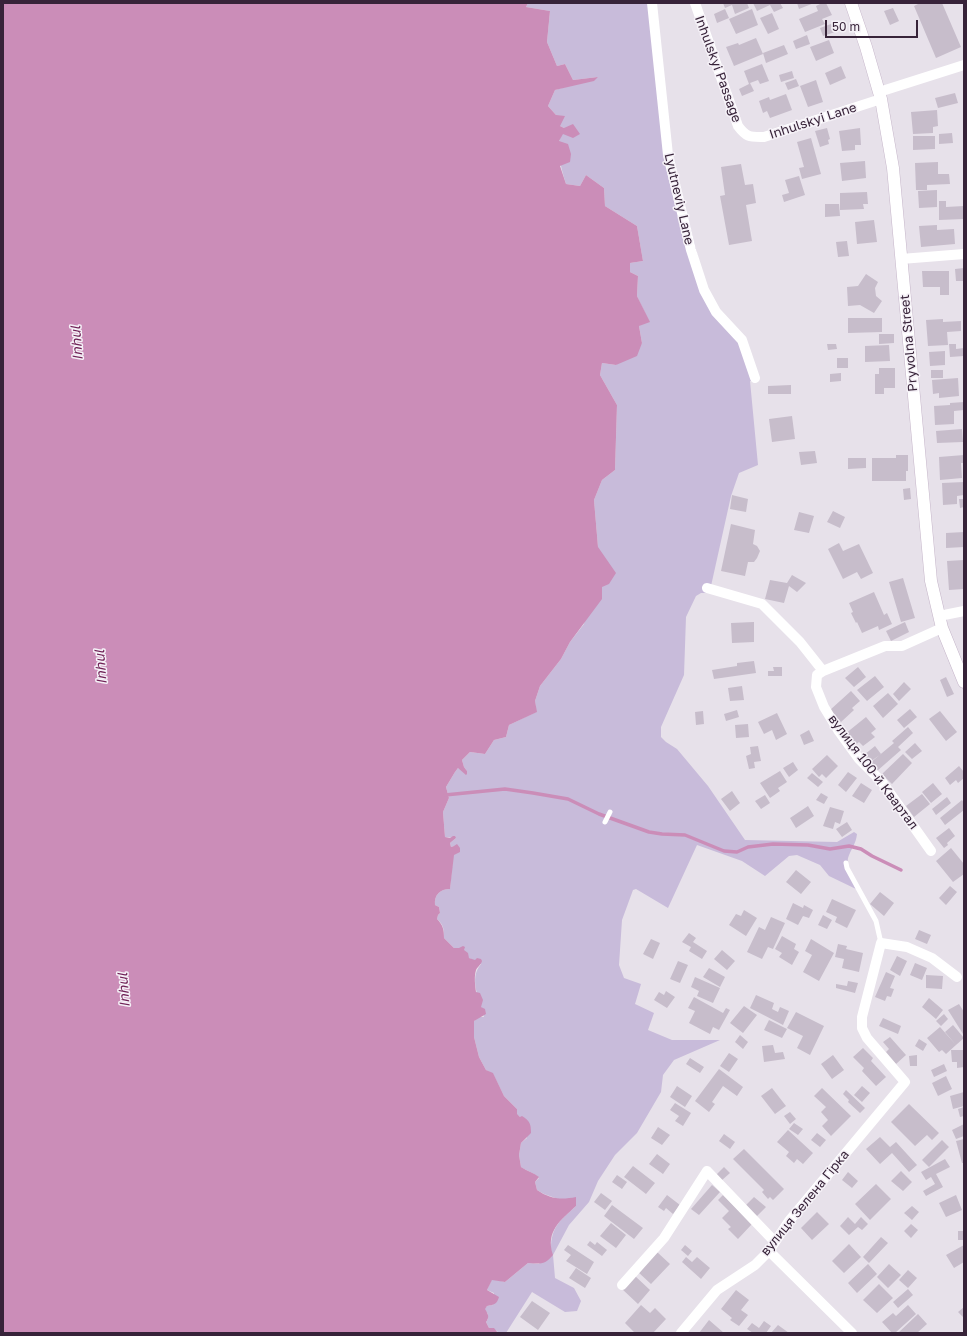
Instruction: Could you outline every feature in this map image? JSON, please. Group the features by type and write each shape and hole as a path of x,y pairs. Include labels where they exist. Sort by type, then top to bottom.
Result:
{"street":[{"name":"Lyutneviy Lane","path":"652,3 668,155 691,250 704,290 716,312 742,340 755,378"},
{"name":"Inhulskyi Passage","path":"695,3 738,126 744,134"},
{"name":"Pryvolna Street","path":"851,3 880,95 893,168 931,581 942,628 964,682"},
{"name":"Inhulskyi Lane","path":"744,134 751,137 764,137 964,65"},
{"path":"901,259 964,254"},
{"path":"707,588 762,604 800,642 823,671 885,646 902,646 942,628"},
{"path":"939,616 964,611"},
{"name":"вулиця 100-й Квартал","path":"823,671 816,676 816,687 824,707 838,730 859,758 882,782 931,851"},
{"path":"881,943 908,947 932,958 957,977"},
{"name":"вулиця Зелена Гірка","path":"681,1333 717,1290 755,1265 772,1247 789,1221 905,1082 867,1038 862,1028 862,1017 881,943"},
{"path":"622,1285 664,1238 707,1171 772,1247 852,1333"}],"lane":[{"path":"605,822 610,812"},
{"path":"846,863 847,868 876,921 881,943"}],"shaded area":[{"path":"528,3 655,3 668,136 705,286 717,309 744,339 759,380 750,381 758,465 739,473 731,496 711,586 706,593 701,593 696,596 686,617 684,675 661,727 661,737 677,749 708,786 745,840 837,842 854,832 857,834 856,841 848,858 850,873 856,889 829,876 820,865 797,855 789,856 765,876 742,861 697,845 668,908 636,889 633,890 622,920 619,965 624,978 641,984 635,1004 654,1013 648,1030 672,1040 720,1040 674,1060 663,1075 661,1092 637,1133 615,1155 598,1181 589,1202 569,1225 553,1255 555,1278 574,1288 581,1301 577,1311 565,1312 532,1292 506,1333 498,1333 497,1331 489,1328 486,1322 488,1319 488,1314 484,1309 487,1306 493,1305 494,1293 487,1290 492,1279 505,1282 528,1263 539,1264 551,1249 551,1241 558,1224 576,1206 576,1198 561,1200 544,1194 537,1190 535,1182 539,1178 521,1167 519,1155 521,1143 527,1138 520,1117 516,1114 517,1109 504,1096 493,1074 486,1070 479,1057 474,1037 474,1021 478,1017 484,1017 475,983 475,976 481,964 469,958 459,948 454,948 444,938 443,928 437,919 440,913 439,907 435,905 438,893 443,890 450,889 454,846 451,847 450,843 456,838 445,837 443,812 449,798 446,787 458,768 467,771 462,760 470,752 485,754 494,740 506,737 509,725 536,712 535,701 540,686 561,659 570,642 584,624 598,547 594,500 602,480 615,470 617,405 600,375 602,363 616,365 642,343 639,326 645,313 637,296 638,276 630,272 630,263 643,261 637,226 605,206 604,188 586,175 580,186 566,184 559,153 559,143 564,128 560,126 556,115 548,106 555,90 598,77 573,80 565,64 557,66 547,42 550,11 526,7"}],"water":[{"name":"Inhul","path":"3,3 528,3 526,7 550,11 547,42 557,66 565,64 573,80 598,77 594,81 555,90 548,106 556,115 565,116 560,126 564,128 573,124 580,134 573,138 563,134 559,141 568,144 571,154 570,162 560,166 566,184 580,186 586,175 604,188 605,206 637,226 643,261 630,263 630,272 638,276 637,296 650,322 639,326 642,343 637,356 616,365 602,363 600,375 617,405 615,470 602,480 594,500 598,547 616,573 609,584 602,587 602,599 570,642 561,659 540,686 535,701 537,712 509,725 506,737 494,740 485,754 470,752 462,760 467,774 466,775 458,768 446,787 449,798 443,812 445,837 450,838 455,836 456,838 450,843 451,847 457,844 460,848 460,852 454,855 450,889 443,890 438,893 435,901 435,905 439,907 440,913 437,919 443,928 444,938 454,948 465,947 464,950 468,953 469,958 475,960 477,958 481,959 482,961 476,970 475,984 476,992 480,993 483,1000 481,1007 485,1009 486,1014 474,1021 474,1037 479,1057 486,1070 493,1073 504,1096 517,1109 517,1114 527,1120 530,1125 531,1133 521,1143 519,1155 521,1167 539,1177 535,1182 537,1190 542,1193 556,1198 576,1197 576,1206 560,1221 553,1233 551,1247 553,1255 547,1261 536,1264 528,1263 505,1282 492,1280 487,1290 499,1297 496,1303 487,1306 485,1309 488,1316 486,1322 489,1328 494,1328 498,1333 3,1333"}],"building":[{"path":"723,3 747,3 749,8 735,14 732,5 725,8"},
{"path":"753,3 780,3 783,8 774,12 770,5 757,11"},
{"path":"797,3 814,3 799,9"},
{"path":"826,3 832,15 822,19 825,24 805,32 799,19 818,11 816,6"},
{"path":"920,3 942,3 961,47 936,58 914,6"},
{"path":"893,8 899,21 890,25 884,11"},
{"path":"725,9 729,18 717,23 714,14"},
{"path":"752,9 758,25 736,34 729,19"},
{"path":"772,13 779,29 768,34 760,18"},
{"path":"831,24 835,32 823,36 820,28"},
{"path":"807,35 810,44 796,49 793,41"},
{"path":"756,38 763,54 734,66 726,47 738,43 739,45"},
{"path":"829,40 834,53 816,61 810,47"},
{"path":"784,45 788,54 766,63 763,53"},
{"path":"762,64 769,81 760,84 758,80 750,83 754,91 742,96 739,89 749,84 744,71"},
{"path":"841,66 846,78 830,85 825,73"},
{"path":"792,71 794,78 781,82 779,75"},
{"path":"796,79 799,86 788,90 785,83"},
{"path":"816,80 823,102 808,107 800,86"},
{"path":"955,93 958,103 938,108 935,98"},
{"path":"786,94 792,110 770,118 767,111 763,113 759,101 769,97 770,100"},
{"path":"937,110 938,126 933,127 933,133 913,134 911,112"},
{"path":"827,128 830,139 828,140 829,144 820,147 815,131"},
{"path":"860,128 861,145 855,145 855,150 842,151 839,131"},
{"path":"952,133 953,143 939,144 939,134"},
{"path":"913,136 935,136 935,149 913,150"},
{"path":"811,138 821,174 802,179 799,168 804,167 797,142"},
{"path":"865,161 866,178 842,181 840,163"},
{"path":"938,162 938,174 949,174 950,184 927,185 927,190 916,190 915,163"},
{"path":"741,164 745,185 753,184 756,203 746,205 752,241 729,245 720,196 725,195 721,167"},
{"path":"799,176 805,195 784,202 782,195 789,193 785,180"},
{"path":"937,190 937,207 919,208 918,191"},
{"path":"867,192 868,204 863,204 864,209 840,210 840,193"},
{"path":"939,201 946,201 946,207 964,206 964,219 939,220"},
{"path":"825,204 839,204 840,216 825,217"},
{"path":"874,220 877,242 857,244 855,222"},
{"path":"937,225 937,230 954,229 955,244 921,247 919,226"},
{"path":"847,241 849,256 838,257 836,242"},
{"path":"964,268 964,281 956,281 955,269"},
{"path":"922,271 949,271 949,295 940,295 940,287 923,287"},
{"path":"866,274 878,282 875,288 876,296 882,301 874,313 860,305 848,306 847,287 858,286"},
{"path":"848,318 882,318 882,332 848,333"},
{"path":"943,319 943,322 961,321 961,331 947,332 948,345 928,346 926,320"},
{"path":"879,334 894,334 894,343 879,344"},
{"path":"827,344 836,344 837,349 828,350"},
{"path":"949,344 956,344 956,349 964,348 964,356 950,357"},
{"path":"889,345 890,361 865,362 865,346"},
{"path":"945,351 945,365 930,366 929,352"},
{"path":"837,358 848,358 848,368 837,368"},
{"path":"879,368 895,368 895,388 884,388 884,394 875,394 875,374 879,374"},
{"path":"931,370 943,370 943,378 931,378"},
{"path":"841,373 841,381 830,382 830,374"},
{"path":"958,378 959,396 939,398 939,393 933,394 932,380"},
{"path":"791,385 791,394 768,394 768,386"},
{"path":"964,402 964,410 954,411 954,424 935,425 934,406"},
{"path":"792,416 795,439 772,442 769,419"},
{"path":"962,429 963,442 937,443 936,431"},
{"path":"815,451 817,463 801,465 799,452"},
{"path":"896,455 908,455 908,471 906,471 906,481 872,481 872,458 896,458"},
{"path":"964,455 964,463 961,463 962,478 940,480 939,457"},
{"path":"848,458 866,458 866,468 848,469"},
{"path":"964,482 964,495 957,496 957,504 943,505 942,483"},
{"path":"910,488 911,499 904,500 903,489"},
{"path":"732,495 748,499 746,512 730,509"},
{"path":"959,499 964,499 964,507 960,508"},
{"path":"833,511 845,517 840,528 827,522"},
{"path":"799,512 814,516 809,533 794,530"},
{"path":"731,524 755,530 753,544 757,546 760,551 754,562 748,562 745,576 721,571"},
{"path":"964,532 964,547 946,548 946,533"},
{"path":"839,543 843,551 859,544 873,573 861,579 857,572 843,579 828,549"},
{"path":"964,560 964,589 949,590 947,561"},
{"path":"792,575 806,583 797,592 789,586 784,603 765,599 770,580 787,583"},
{"path":"903,578 915,618 901,622 889,582"},
{"path":"874,592 884,615 887,613 892,624 879,630 878,626 862,633 851,613 853,612 849,603"},
{"path":"754,622 754,642 732,643 731,623"},
{"path":"905,622 909,632 891,641 886,631"},
{"path":"754,661 756,673 714,679 712,670 737,666 737,663"},
{"path":"773,667 782,667 782,676 768,676 768,671 774,671"},
{"path":"858,667 866,677 854,687 845,678"},
{"path":"875,676 884,687 867,701 857,690"},
{"path":"946,677 954,694 947,697 940,680"},
{"path":"904,682 911,689 899,701 893,694"},
{"path":"742,686 744,700 730,701 728,688"},
{"path":"851,691 860,701 852,708 854,710 841,722 830,710"},
{"path":"888,693 898,704 883,718 873,706"},
{"path":"910,709 917,717 904,728 897,720"},
{"path":"737,710 739,717 726,721 724,714"},
{"path":"703,711 704,724 696,725 695,712"},
{"path":"940,711 957,732 946,741 929,719"},
{"path":"777,713 787,734 776,740 772,730 764,734 758,722"},
{"path":"866,717 876,729 871,733 875,737 863,746 859,742 854,746 845,734"},
{"path":"748,724 749,737 736,738 735,725"},
{"path":"908,727 913,733 898,747 901,750 877,771 870,763 894,743 892,741"},
{"path":"809,730 814,741 804,745 800,735"},
{"path":"915,743 922,751 912,759 905,752"},
{"path":"758,746 761,761 754,762 755,768 749,769 746,756 751,754 750,747"},
{"path":"875,746 881,754 870,762 864,755"},
{"path":"903,754 912,763 892,784 882,774"},
{"path":"827,755 838,766 826,778 822,774 819,777 812,769"},
{"path":"793,762 798,770 789,777 783,768"},
{"path":"959,766 964,772 964,778 958,783 956,780 950,785 945,778"},
{"path":"780,771 787,782 778,788 780,791 770,798 760,783"},
{"path":"848,772 857,778 846,792 838,785"},
{"path":"812,773 823,782 818,787 807,778"},
{"path":"861,783 872,790 864,803 852,796"},
{"path":"933,783 942,794 931,803 922,792"},
{"path":"732,791 740,803 730,811 721,799"},
{"path":"821,793 828,797 824,804 816,800"},
{"path":"922,794 930,804 914,817 906,806"},
{"path":"765,795 770,803 761,809 755,801"},
{"path":"947,797 951,803 936,815 932,809"},
{"path":"962,800 964,803 964,810 945,825 940,818"},
{"path":"808,806 814,816 796,828 790,818"},
{"path":"830,807 844,811 840,824 835,822 833,829 823,826"},
{"path":"847,822 852,830 842,837 836,829"},
{"path":"949,828 955,836 944,848 936,838"},
{"path":"951,848 964,864 964,874 953,882 936,861"},
{"path":"796,870 811,882 801,894 786,882"},
{"path":"950,886 957,892 946,905 939,898"},
{"path":"880,892 894,903 884,916 870,904"},
{"path":"832,899 856,910 847,928 835,922 837,917 826,912"},
{"path":"793,903 803,908 804,905 813,910 809,918 803,916 798,925 786,919"},
{"path":"744,910 757,918 746,936 729,925 736,914 741,916"},
{"path":"823,915 832,920 827,929 818,925"},
{"path":"771,917 785,923 773,949 768,947 762,959 747,952 759,927 765,930"},
{"path":"919,930 931,935 927,944 915,939"},
{"path":"689,933 696,938 693,942 707,951 702,959 689,951 691,947 682,942"},
{"path":"782,936 796,944 794,949 799,952 792,965 779,957 782,953 775,949"},
{"path":"651,939 660,943 653,959 643,954"},
{"path":"811,939 834,953 819,981 803,972 812,955 805,951"},
{"path":"838,944 847,946 846,949 863,953 859,972 842,968 844,959 835,957"},
{"path":"722,950 735,961 727,970 714,959"},
{"path":"897,956 907,961 900,976 890,970"},
{"path":"678,961 688,965 680,983 670,979"},
{"path":"915,963 927,968 922,980 910,975"},
{"path":"709,968 725,977 720,987 703,977"},
{"path":"886,972 895,976 890,988 894,989 891,997 887,996 885,1001 875,997"},
{"path":"926,975 943,976 942,989 926,988"},
{"path":"695,977 720,988 713,1003 697,996 699,991 691,987"},
{"path":"848,981 858,983 855,993 836,988 836,984 847,986"},
{"path":"666,991 675,997 667,1008 654,1000 659,992 664,995"},
{"path":"756,995 774,1003 772,1009 778,1012 780,1007 789,1011 783,1025 750,1008"},
{"path":"694,997 723,1013 726,1008 730,1010 719,1030 713,1027 710,1034 689,1023 695,1011 688,1008"},
{"path":"929,998 943,1010 936,1019 922,1007"},
{"path":"959,1004 964,1012 963,1034 948,1010"},
{"path":"744,1006 757,1015 743,1033 730,1023"},
{"path":"796,1012 824,1026 810,1055 797,1048 803,1036 787,1028"},
{"path":"944,1014 948,1019 941,1026 936,1021"},
{"path":"883,1018 901,1026 898,1034 879,1026"},
{"path":"769,1020 787,1029 782,1038 764,1030"},
{"path":"953,1025 964,1038 956,1045 945,1032"},
{"path":"940,1027 956,1045 946,1054 942,1050 939,1052 927,1038"},
{"path":"740,1035 748,1042 743,1049 735,1042"},
{"path":"890,1037 906,1055 896,1064 886,1052 889,1049 883,1042"},
{"path":"919,1039 927,1044 923,1051 915,1046"},
{"path":"773,1045 775,1053 783,1052 785,1059 764,1062 762,1046"},
{"path":"863,1048 873,1058 871,1061 886,1077 876,1086 862,1071 864,1068 853,1057"},
{"path":"951,1050 964,1050 964,1067 957,1068 957,1062 952,1062"},
{"path":"729,1053 738,1059 729,1072 720,1066"},
{"path":"833,1055 844,1070 832,1079 821,1064"},
{"path":"917,1055 917,1066 910,1066 909,1056"},
{"path":"690,1058 704,1067 700,1073 686,1064"},
{"path":"944,1064 947,1071 934,1077 931,1070"},
{"path":"719,1069 743,1087 737,1096 723,1086 712,1102 715,1104 709,1112 695,1101"},
{"path":"946,1076 952,1089 938,1096 932,1083"},
{"path":"677,1086 692,1096 685,1107 670,1097"},
{"path":"862,1086 870,1093 862,1102 854,1095"},
{"path":"772,1088 786,1106 775,1114 761,1096"},
{"path":"822,1088 851,1116 831,1136 822,1126 828,1120 821,1112 826,1107 814,1096"},
{"path":"846,1090 865,1108 860,1113 848,1102 849,1100 843,1094"},
{"path":"964,1092 964,1106 953,1109 950,1096"},
{"path":"675,1103 691,1113 683,1126 675,1121 679,1116 670,1110"},
{"path":"909,1104 939,1133 932,1140 927,1135 915,1146 891,1122"},
{"path":"964,1107 964,1116 960,1117 958,1109"},
{"path":"790,1112 796,1119 790,1124 784,1116"},
{"path":"794,1123 803,1129 798,1135 789,1129"},
{"path":"964,1124 964,1136 956,1139 952,1130"},
{"path":"658,1127 670,1135 662,1145 651,1138"},
{"path":"788,1130 813,1153 803,1164 797,1159 794,1163 786,1156 789,1152 777,1142"},
{"path":"817,1133 826,1140 820,1147 811,1140"},
{"path":"724,1134 735,1142 730,1149 719,1141"},
{"path":"880,1137 890,1147 896,1142 917,1165 909,1172 892,1153 880,1164 866,1149"},
{"path":"964,1139 964,1163 962,1163 956,1141"},
{"path":"942,1140 949,1147 929,1167 922,1160"},
{"path":"744,1149 784,1189 773,1200 770,1197 768,1199 762,1192 764,1190 733,1159"},
{"path":"657,1154 670,1164 663,1174 649,1164"},
{"path":"945,1159 950,1167 936,1174 943,1187 926,1196 923,1191 935,1184 931,1177 926,1180 921,1172"},
{"path":"633,1166 655,1183 646,1194 624,1177"},
{"path":"724,1167 730,1173 721,1181 716,1175"},
{"path":"901,1171 912,1182 903,1191 891,1181"},
{"path":"848,1172 858,1181 852,1188 842,1180"},
{"path":"617,1175 627,1182 622,1189 612,1182"},
{"path":"876,1184 891,1199 870,1220 855,1204"},
{"path":"712,1185 720,1192 699,1215 691,1209"},
{"path":"601,1193 612,1201 605,1210 594,1202"},
{"path":"667,1195 680,1205 673,1214 666,1208 664,1211 658,1207"},
{"path":"723,1195 752,1224 738,1239 728,1229 731,1227 722,1218 729,1211 718,1200"},
{"path":"956,1195 962,1210 946,1217 939,1203"},
{"path":"754,1197 766,1207 756,1217 745,1206"},
{"path":"612,1205 643,1228 634,1239 604,1216"},
{"path":"912,1206 919,1212 912,1220 904,1213"},
{"path":"817,1212 829,1224 812,1240 801,1228"},
{"path":"848,1217 855,1224 861,1217 868,1224 862,1230 858,1227 849,1235 840,1226"},
{"path":"611,1223 626,1235 616,1248 600,1236"},
{"path":"911,1224 918,1230 911,1238 904,1231"},
{"path":"958,1231 964,1231 964,1240 958,1240"},
{"path":"881,1237 888,1243 869,1263 863,1257"},
{"path":"590,1241 595,1245 597,1242 607,1250 602,1256 587,1245"},
{"path":"849,1244 861,1257 844,1273 832,1261"},
{"path":"568,1245 594,1262 587,1274 566,1261 571,1255 564,1250"},
{"path":"685,1245 692,1251 688,1256 681,1250"},
{"path":"964,1245 964,1262 954,1268 946,1255"},
{"path":"657,1252 670,1264 651,1284 638,1272"},
{"path":"686,1257 692,1262 697,1257 710,1268 701,1279 682,1262"},
{"path":"868,1264 877,1274 857,1293 848,1283"},
{"path":"889,1264 901,1275 888,1288 877,1277"},
{"path":"576,1268 591,1278 585,1288 569,1278"},
{"path":"908,1270 917,1278 908,1288 899,1280"},
{"path":"634,1275 650,1290 638,1304 622,1289"},
{"path":"879,1284 893,1298 877,1313 863,1300"},
{"path":"908,1289 913,1295 898,1308 893,1302"},
{"path":"736,1290 749,1300 741,1310 748,1315 739,1326 730,1320 732,1318 721,1309"},
{"path":"532,1301 550,1313 538,1330 520,1317"},
{"path":"641,1305 650,1313 655,1308 666,1319 653,1333 635,1333 625,1323"},
{"path":"908,1305 916,1314 895,1333 892,1333 882,1322 893,1313 896,1316"},
{"path":"964,1307 964,1318 958,1312"},
{"path":"918,1314 927,1324 917,1333 898,1333"},
{"path":"709,1320 724,1333 699,1333"},
{"path":"764,1321 771,1326 766,1333 753,1333 747,1329 752,1323 759,1328"},
{"path":"778,1325 789,1333 771,1333"}],"waterway":[{"path":"445,795 505,789 533,793 568,799 599,814 649,832 685,835 724,851 737,852 748,847 773,844 808,845 830,849 849,846 861,849 901,870"}]}
